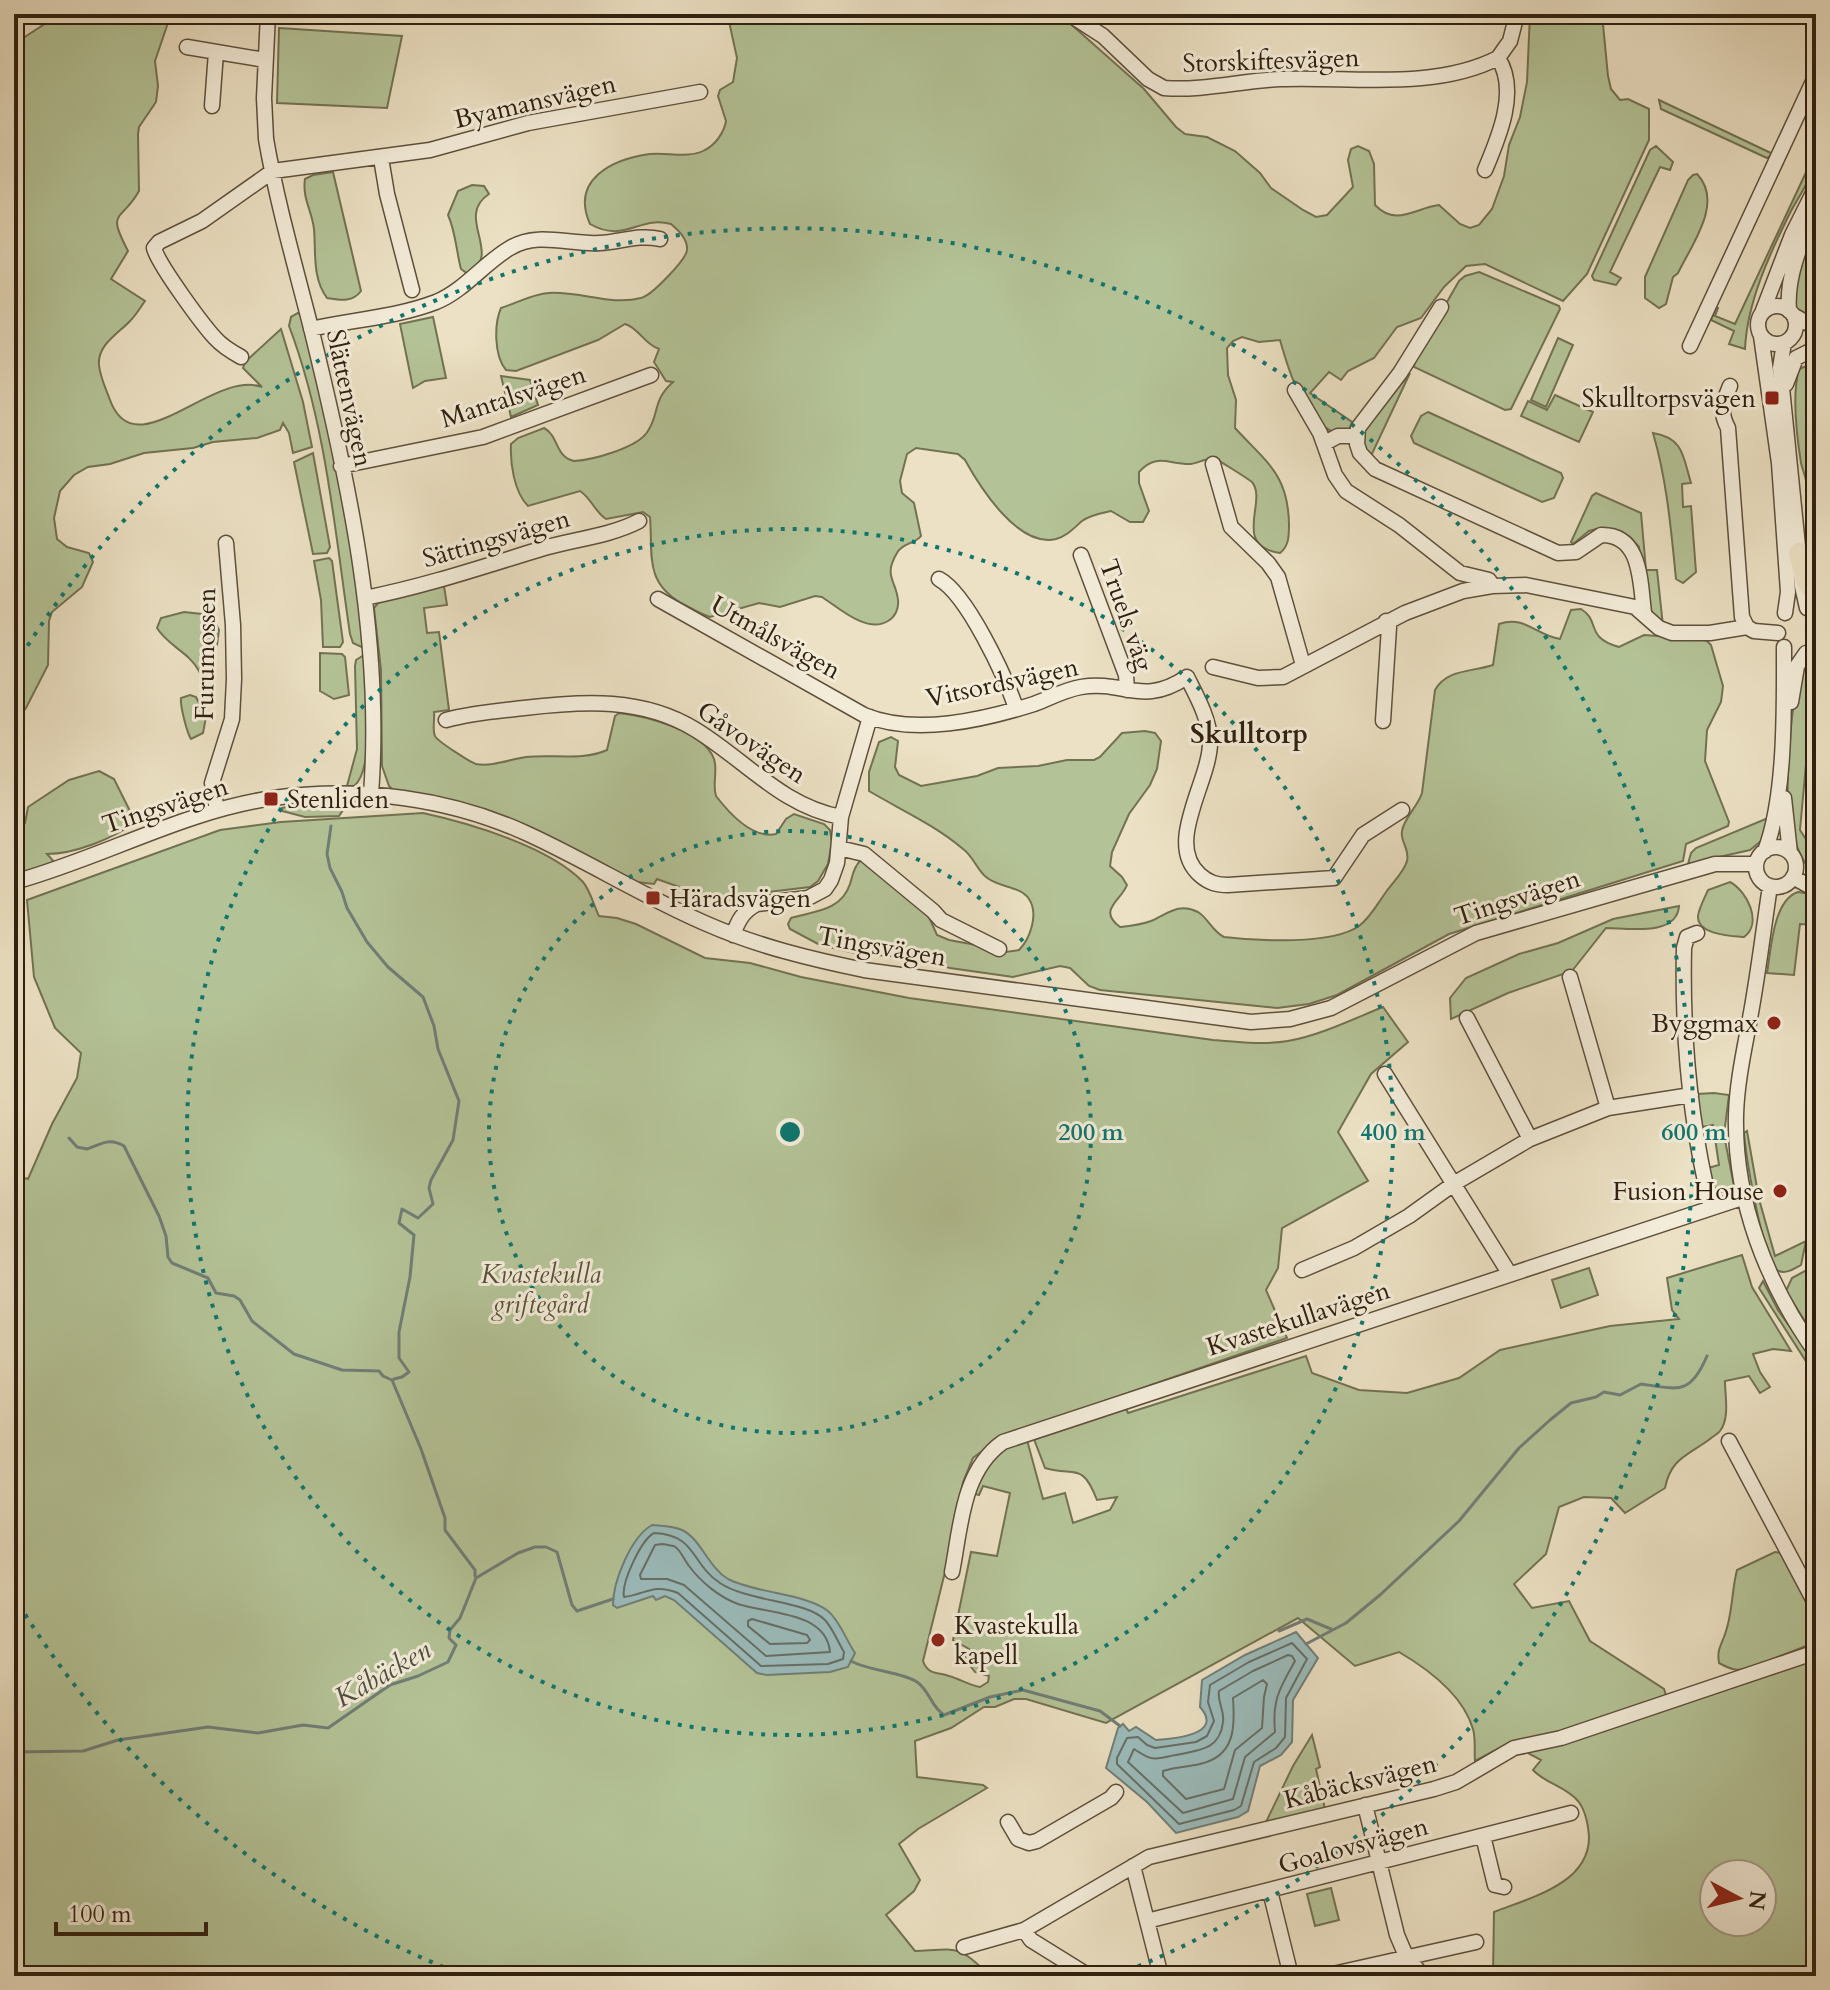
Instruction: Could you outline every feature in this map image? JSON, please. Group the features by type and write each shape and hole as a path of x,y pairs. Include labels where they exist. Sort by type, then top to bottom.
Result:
{"highway":[{"path":"1799,553 1813,605"}],"street":[{"name":"Slättenvägen","path":"268,14 264,120 341,466 365,598 374,705 371,794"},
{"name":"Storskiftesvägen","path":"1069,14 1103,36 1148,79 1164,88 1280,79 1411,78 1475,66 1498,58"},
{"path":"1485,170 1508,90 1507,74 1498,58 1510,41 1517,14"},
{"path":"187,47 265,60"},
{"path":"212,106 216,52"},
{"path":"1690,346 1816,75"},
{"name":"Byamansvägen","path":"273,171 430,150 528,123 700,92"},
{"path":"381,158 412,290"},
{"path":"241,357 217,340 203,323 158,260 154,248 159,242 202,221 273,171"},
{"path":"1811,651 1797,666 1788,723 1784,812 1790,853 1795,865 1793,877 1783,886 1770,886 1759,878 1756,864 1765,851 1775,819 1779,781 1779,622 1785,613 1788,592 1772,398 1758,326 1792,235 1816,187"},
{"path":"1799,553 1780,368 1784,342 1795,329 1789,289 1793,268 1816,209"},
{"path":"311,329 436,302 463,286 503,252 525,241 554,239 596,243 647,236 660,239"},
{"path":"1762,313 1775,306 1816,328"},
{"path":"1441,307 1400,373 1362,422 1356,436 1360,453 1375,469 1558,553 1576,552 1601,535 1621,539 1629,546 1636,560 1644,612"},
{"path":"1761,336 1770,343 1816,346"},
{"path":"1785,408 1786,386 1793,363 1805,351 1816,346"},
{"name":"Mantalsvägen","path":"341,466 483,437 651,375"},
{"path":"1730,386 1721,415 1728,428 1742,617 1747,627 1781,640 1794,653 1811,651"},
{"path":"1295,390 1325,443 1335,475 1346,491 1399,525 1460,573 1489,580 1492,586"},
{"path":"1325,443 1338,436 1356,436"},
{"path":"1213,464 1231,527 1278,577 1303,665"},
{"name":"Sättingsvägen","path":"365,598 400,591 547,547 624,529 639,521"},
{"name":"Furumossen","path":"217,810 212,783 232,719 234,679 226,543"},
{"name":"Truels väg","path":"1081,555 1126,675 1127,690"},
{"path":"939,579 959,595 1016,708"},
{"path":"1213,667 1273,679 1283,677 1386,621 1463,591 1492,586 1526,585 1635,607 1659,628 1672,633 1710,633 1747,627"},
{"name":"Utmålsvägen","path":"658,599 870,717"},
{"path":"1785,613 1813,605"},
{"path":"1383,721 1389,627 1386,621"},
{"name":"Vitsordsvägen","path":"870,717 889,723 961,720 1016,708 1085,687 1159,692 1187,677 1206,718 1210,738 1209,759 1190,813 1187,847 1190,863 1206,880 1228,885 1329,880 1338,874 1363,835 1402,810"},
{"name":"Gåvovägen","path":"446,720 466,714 571,703 625,704 669,717 696,730 791,799 821,813 841,817"},
{"path":"733,935 740,917 757,904 796,901 825,889 835,872 841,817 870,717"},
{"name":"Tingsvägen","path":"14,882 217,810 292,796 371,794 427,803 496,821 557,848 683,914 733,935 803,956 864,970 1227,1020 1267,1022 1331,1008 1476,933 1715,864 1756,864"},
{"path":"1765,851 1778,847 1790,853"},
{"path":"839,848 864,854 941,920 999,949"},
{"path":"1793,877 1816,890"},
{"path":"1770,886 1736,1114 1739,1156 1745,1197 1770,1277 1792,1318 1816,1353"},
{"path":"1697,933 1687,937 1684,948 1684,995 1691,1095 1711,1207"},
{"path":"1570,977 1608,1108"},
{"path":"1467,1018 1530,1139"},
{"path":"1385,1074 1509,1273"},
{"path":"1302,1270 1354,1248 1530,1139 1608,1108 1691,1095"},
{"name":"Kvastekullavägen","path":"952,1572 966,1497 974,1476 985,1457 1003,1442 1745,1197"},
{"path":"1729,1441 1816,1605"},
{"name":"Kåbäcksvägen","path":"964,1947 1024,1930 1133,1866 1166,1851 1456,1782 1514,1748 1561,1738 1816,1652"},
{"path":"1008,1822 1018,1839 1029,1843 1037,1841 1111,1798 1116,1792"},
{"path":"1365,1805 1397,1935 1406,1956 1423,1976"},
{"name":"Goalovsvägen","path":"1147,1921 1571,1813"},
{"path":"1483,1836 1495,1885 1504,1887"},
{"path":"1133,1866 1161,1976"},
{"path":"1270,1891 1291,1976"},
{"path":"1024,1930 1031,1940 1089,1976"},
{"path":"1324,1976 1476,1942"}],"green space":[{"path":"60,14 171,14 155,61 156,102 139,127 139,191 117,222 128,251 111,279 145,301 101,351 100,369 110,400 122,419 137,425 177,413 221,391 242,385 262,387 243,368 245,362 281,329 303,402 312,447 293,453 289,433 283,423 280,430 257,438 144,453 110,464 88,467 74,475 60,491 54,518 57,539 67,547 89,553 93,562 82,587 52,612 48,665 26,708 14,724 14,44"},
{"path":"730,14 1067,14 1065,19 1144,89 1176,127 1185,134 1207,137 1235,151 1260,173 1271,188 1316,217 1327,215 1353,187 1348,160 1351,149 1358,146 1369,151 1374,164 1375,205 1383,211 1398,215 1439,205 1460,224 1470,228 1479,225 1492,209 1520,117 1527,82 1530,14 1602,14 1611,89 1620,100 1628,99 1649,109 1649,140 1587,274 1563,301 1485,264 1466,266 1444,287 1421,318 1397,327 1374,358 1348,371 1341,380 1329,372 1310,393 1352,422 1349,430 1335,433 1314,417 1299,393 1280,340 1259,342 1242,337 1233,341 1227,348 1228,375 1236,400 1235,428 1274,470 1285,493 1289,533 1287,544 1280,553 1265,549 1257,542 1254,532 1256,490 1252,482 1215,459 1191,464 1152,462 1139,472 1139,483 1149,511 1143,522 1130,522 1111,511 1085,519 1060,538 1042,539 1014,525 1002,513 958,454 916,448 907,454 900,481 902,493 914,503 921,536 902,547 893,561 891,573 898,603 890,619 880,624 862,622 822,597 815,596 780,607 759,603 710,617 681,603 661,585 651,555 650,517 643,512 606,519 580,491 528,506 519,493 514,477 511,444 544,428 563,455 574,461 614,452 643,437 652,424 662,395 673,382 666,381 654,362 659,349 625,324 598,340 516,371 506,370 499,357 496,331 501,308 537,295 560,293 618,300 641,298 660,285 681,261 687,250 686,242 671,224 650,223 613,231 602,229 590,224 585,208 586,195 590,183 609,166 650,154 699,153 718,138 726,121 718,96 720,90 733,82 737,58"},
{"path":"279,28 402,36 387,108 277,103"},
{"path":"1659,100 1773,154 1767,158 1661,109"},
{"path":"1656,146 1673,162 1670,170 1660,167 1610,272 1621,278 1616,285 1594,280 1592,276 1650,150"},
{"path":"1816,151 1810,175 1760,280 1750,314 1745,349 1729,344 1734,331 1711,320 1716,307 1715,316 1735,324"},
{"path":"333,172 361,291 346,300 327,298 322,290 316,265 314,229 305,192 305,179"},
{"path":"1697,174 1705,185 1707,210 1697,236 1673,277 1666,304 1659,308 1645,298 1645,277 1688,180"},
{"path":"472,185 484,186 489,194 476,213 482,256 478,266 468,274 461,269 448,215 458,191"},
{"path":"1816,224 1816,322 1799,312 1794,294 1803,255"},
{"path":"1479,272 1560,309 1511,409 1505,410 1414,367 1415,358 1459,281"},
{"path":"298,313 302,315 317,373 353,547 364,648 353,643 350,634 321,439 302,363 289,326 291,317"},
{"path":"433,317 446,378 425,381 413,388 400,324"},
{"path":"1558,338 1573,345 1546,407 1531,400"},
{"path":"1816,362 1816,587 1808,564 1807,485 1799,453 1796,403 1799,369"},
{"path":"1410,373 1370,458 1363,443 1363,432"},
{"path":"501,376 530,380 538,405 511,417"},
{"path":"1555,395 1593,412 1579,442 1521,416 1528,401 1547,410"},
{"path":"1428,412 1561,473 1563,478 1554,498 1542,502 1414,443 1411,436 1421,416"},
{"path":"1653,433 1677,444 1691,483 1682,484 1683,507 1691,506 1696,572 1683,583 1676,579 1665,487"},
{"path":"313,453 330,547 327,553 313,554 294,462"},
{"path":"1596,493 1641,513 1646,570 1657,570 1663,626 1649,613 1639,547 1630,537 1621,531 1600,528 1589,531 1573,544 1571,542"},
{"path":"329,558 332,561 343,642 340,647 323,647 321,600 314,561"},
{"path":"444,586 447,605 424,608 427,633 439,632 449,710 434,712 434,734 437,739 476,764 488,764 526,757 588,755 607,750 615,716 619,713 673,727 699,740 708,749 715,764 716,796 734,817 750,829 758,833 776,834 786,819 794,814 824,824 830,830 832,842 828,864 818,881 810,887 759,893 721,902 657,879 654,884 637,882 529,828 395,792 389,786 382,766 381,670 374,608 379,602"},
{"path":"1581,609 1601,639 1619,647 1644,635 1700,639 1711,645 1723,686 1721,702 1707,730 1705,761 1729,822 1728,826 1686,844 1683,861 1449,934 1337,995 1309,1004 1277,1008 1100,990 1089,986 1070,968 1060,966 1013,977 950,968 908,957 859,954 820,945 790,929 788,924 791,918 826,908 840,900 860,861 871,864 924,906 937,935 987,947 999,953 1019,950 1032,926 1033,912 1029,899 1021,892 986,877 966,852 941,832 869,791 869,772 879,742 891,737 898,741 895,767 899,775 921,786 977,776 998,768 1094,760 1122,733 1145,731 1155,733 1161,741 1157,769 1150,785 1129,814 1112,852 1110,866 1127,885 1111,910 1113,921 1120,927 1136,925 1185,908 1198,912 1224,937 1294,940 1347,932 1367,919 1406,865 1402,831 1422,793 1435,690 1440,683 1461,672 1493,665 1499,624 1516,622 1560,639 1571,610"},
{"path":"184,612 211,615 219,630 217,645 199,671 157,628 161,618"},
{"path":"320,653 342,654 345,657 349,695 334,699 320,691"},
{"path":"1816,654 1800,830 1816,855 1816,878 1794,838 1788,793 1796,691 1803,668"},
{"path":"364,655 368,725 365,762 361,777 354,786 347,786 357,749 355,666 356,660"},
{"path":"196,697 206,717 203,733 191,739 181,702 181,698"},
{"path":"99,771 114,779 134,823 92,844 47,854 56,864 14,879 14,821 25,823 28,807 69,780"},
{"path":"307,802 341,802 343,810 339,816 305,817 282,811 282,808"},
{"name":"Kvastekulla griftegård","path":"423,813 463,823 530,847 569,869 583,882 599,916 636,924 705,958 750,963 801,977 909,998 1213,1040 1260,1043 1313,1035 1383,1007 1408,1042 1371,1074 1338,1132 1368,1181 1282,1228 1278,1268 1266,1290 1287,1338 1003,1436 973,1458 963,1482 923,1661 930,1671 976,1686 988,1682 989,1676 975,1672 965,1659 969,1649 953,1640 971,1552 997,1556 1010,1493 983,1486 979,1495 975,1494 974,1486 1000,1450 1027,1440 1043,1499 1065,1493 1073,1523 1110,1510 1117,1497 1097,1500 1082,1475 1045,1468 1034,1439 1125,1406 1128,1413 1306,1356 1312,1373 1359,1390 1407,1393 1459,1378 1500,1350 1610,1326 1679,1319 1672,1310 1667,1278 1742,1255 1752,1287 1791,1351 1773,1349 1753,1354 1770,1387 1760,1393 1749,1376 1725,1381 1726,1413 1720,1431 1676,1464 1665,1488 1625,1513 1611,1498 1584,1497 1559,1507 1546,1554 1514,1584 1532,1608 1569,1601 1590,1641 1664,1689 1670,1708 1816,1660 1816,1976 1493,1976 1494,1912 1555,1887 1580,1866 1587,1852 1589,1836 1581,1805 1573,1796 1533,1770 1541,1760 1509,1743 1475,1761 1473,1729 1461,1705 1443,1684 1410,1659 1399,1652 1355,1666 1298,1618 1106,1723 1026,1699 1014,1699 995,1707 984,1707 951,1728 915,1741 917,1777 987,1788 918,1829 899,1844 920,1880 914,1891 886,1915 915,1951 957,1951 971,1958 990,1976 14,1976 14,1175 28,1179 52,1124 77,1078 81,1053 55,1028 34,977 27,900 220,830 281,822"},
{"path":"1768,818 1761,841 1750,850 1688,864 1696,848"},
{"path":"1730,882 1742,892 1750,908 1752,924 1744,937 1709,931 1699,922 1698,916 1708,890"},
{"path":"1798,892 1816,899 1816,925 1800,924 1794,975 1767,973 1778,915 1783,905"},
{"path":"1679,906 1670,923 1661,927 1606,928 1572,971 1508,993 1451,1019 1450,998 1466,978 1519,954 1558,943 1613,919"},
{"path":"1697,1094 1729,1095 1724,1135 1734,1186 1730,1192 1716,1192 1708,1168 1719,1165 1713,1125 1702,1127"},
{"path":"1747,1131 1759,1199 1775,1256 1806,1241 1801,1265 1789,1271 1777,1270 1766,1247 1748,1162 1744,1133"},
{"path":"1816,1265 1816,1339 1786,1291 1792,1278"},
{"path":"1589,1268 1598,1295 1561,1308 1552,1280"},
{"path":"1763,1281 1778,1310 1816,1364 1816,1377 1759,1288"},
{"path":"1775,1552 1781,1553 1816,1616 1816,1642 1750,1668 1737,1670 1727,1667 1719,1663 1719,1652 1729,1620 1737,1570"},
{"path":"1312,1735 1325,1809 1266,1822 1293,1766"},
{"path":"1331,1888 1339,1920 1315,1926 1307,1894"}],"water":[{"path":"652,1525 675,1528 689,1534 715,1568 728,1579 807,1601 828,1611 855,1653 848,1667 830,1672 757,1673 674,1600 665,1596 656,1600 653,1596 617,1608 613,1605 614,1595 625,1560 637,1539"},
{"path":"1296,1632 1318,1658 1293,1700 1292,1742 1281,1755 1260,1766 1248,1811 1238,1817 1176,1833 1147,1802 1106,1768 1118,1728 1123,1724 1129,1731 1136,1727 1156,1740 1193,1734 1206,1724 1206,1716 1200,1707 1202,1680 1245,1655"}],"waterway":[{"path":"331,826 327,854 347,908 367,942 388,967 423,997 434,1026 438,1049 459,1101 453,1140 431,1180 429,1188 433,1204 418,1218 402,1209 399,1223 414,1235 410,1277 399,1332 399,1358 409,1372 394,1379"},
{"path":"69,1138 77,1147 87,1149 110,1142 124,1146 159,1216 172,1263 208,1278 216,1293 240,1300 252,1321 294,1354 342,1370 379,1371 392,1380 421,1449 445,1518 445,1530 475,1570 475,1576"},
{"path":"1306,1644 1346,1623 1380,1595 1459,1521 1519,1448 1571,1403 1604,1392 1620,1395 1641,1384 1682,1387 1695,1378 1707,1356"},
{"name":"Kåbäcken","path":"14,1752 83,1751 118,1740 208,1727 258,1733 303,1725 328,1728 390,1685 448,1662 456,1645 449,1638 450,1630 460,1618 476,1578 518,1553 535,1547 546,1547 557,1552 572,1605 577,1611 613,1599"},
{"path":"1279,1631 1307,1619 1331,1629"},
{"path":"851,1661 917,1682 944,1715 990,1697 1023,1690 1100,1711 1120,1726"}],"place":[{"name":"Skulltorpsvägen","path":"1772,398"},
{"name":"Stenliden","path":"271,799"},
{"name":"Häradsvägen","path":"653,898"},
{"name":"Byggmax","path":"1774,1023"},
{"name":"Fusion House","path":"1780,1191"},
{"name":"Kvastekulla kapell","path":"938,1640"}],"district":[{"name":"Skulltorp","path":"1249,733"}]}
